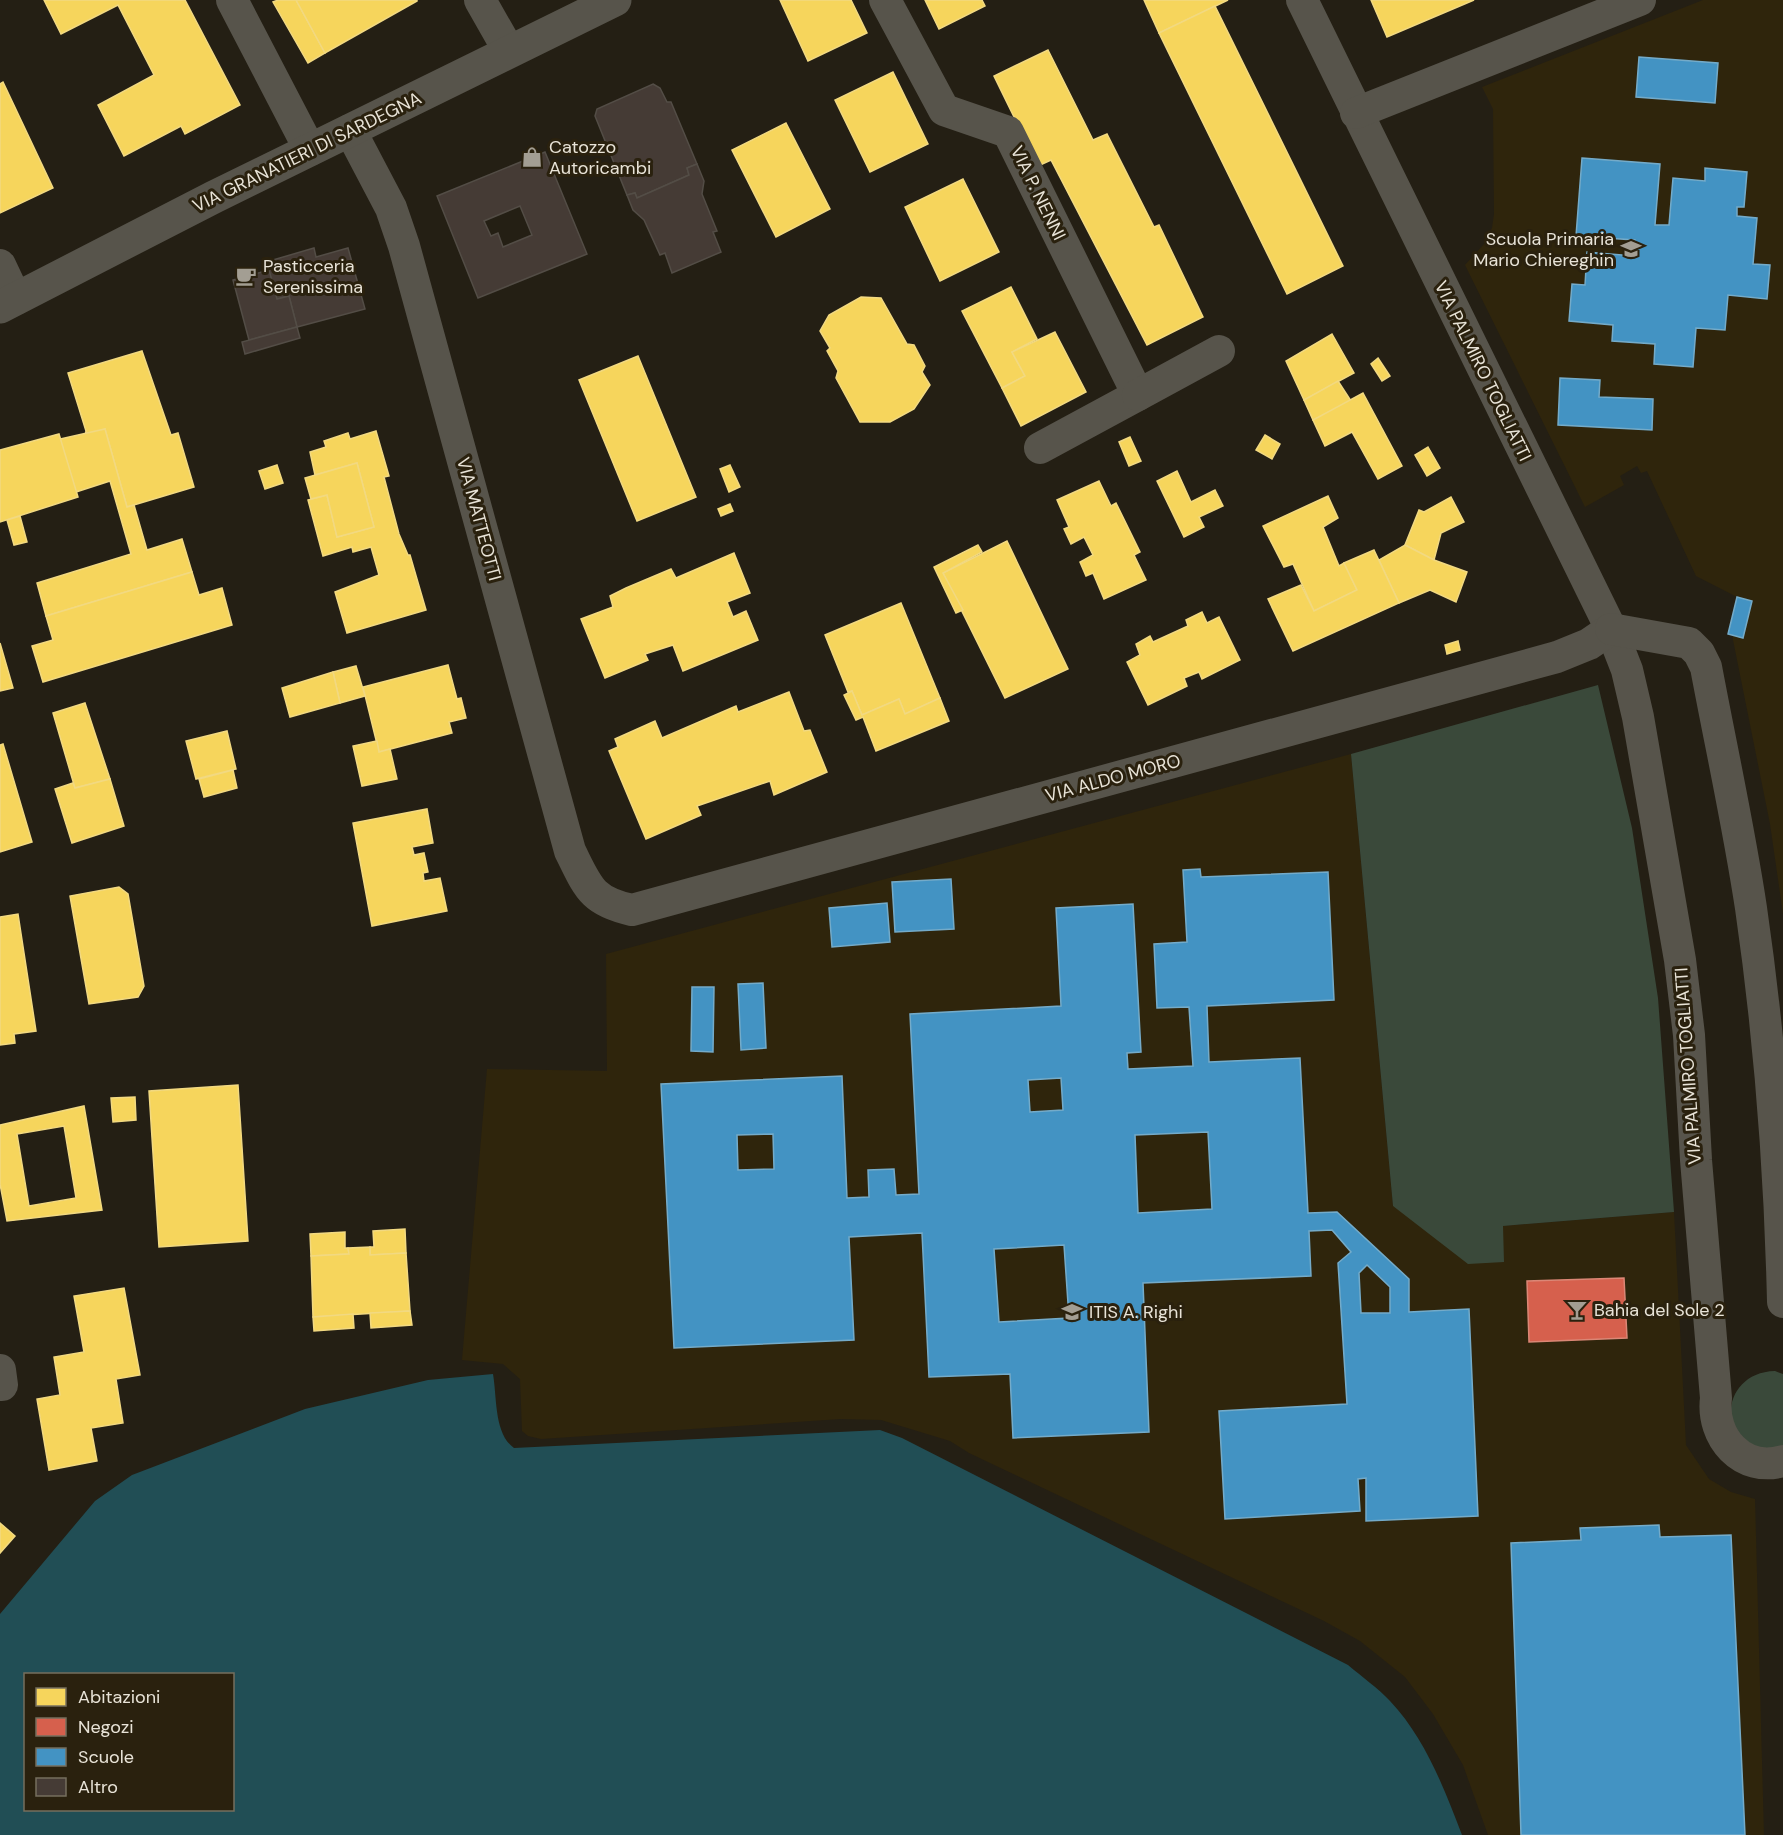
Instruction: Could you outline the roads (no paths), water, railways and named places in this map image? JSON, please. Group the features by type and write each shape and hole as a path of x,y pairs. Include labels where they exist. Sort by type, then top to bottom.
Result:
{"street":[{"path":"232,0 310,150"},
{"path":"480,0 509,51"},
{"name":"VIA GRANATIERI DI SARDEGNA","path":"8,303 350,130 615,0"},
{"name":"VIA P. NENNI","path":"885,0 944,110 1008,132 1138,395"},
{"name":"VIA PALMIRO TOGLIATTI","path":"1302,0 1611,629 1627,670 1638,717 1680,960 1689,1035 1696,1160 1716,1398 1714,1414 1719,1431 1728,1447 1740,1455 1766,1463 1783,1461"},
{"path":"1356,113 1640,0"},
{"name":"VIA MATTEOTTI","path":"350,130 391,208 404,246 570,851 588,886 609,904"},
{"path":"0,265 8,303"},
{"path":"1040,448 1219,351"},
{"path":"1611,629 1689,643 1699,653 1706,667 1751,906 1763,997 1777,1155 1783,1302"},
{"name":"VIA ALDO MORO","path":"609,904 632,910 1534,664 1589,644 1611,629"}],"water":[{"path":"493,1374 500,1424 503,1434 514,1448 880,1430 902,1438 1348,1665 1385,1696 1413,1731 1441,1782 1462,1835 0,1835 0,1614 95,1501 132,1475 305,1409 428,1380"}],"place":[{"name":"Catozzo Autoricambi","path":"532,157"},
{"name":"Scuola Primaria Mario Chiereghin","path":"1631,249"},
{"name":"Pasticceria Serenissima","path":"246,276"},
{"name":"Bahia del Sole 2","path":"1577,1310"},
{"name":"ITIS A. Righi","path":"1072,1312"}]}
